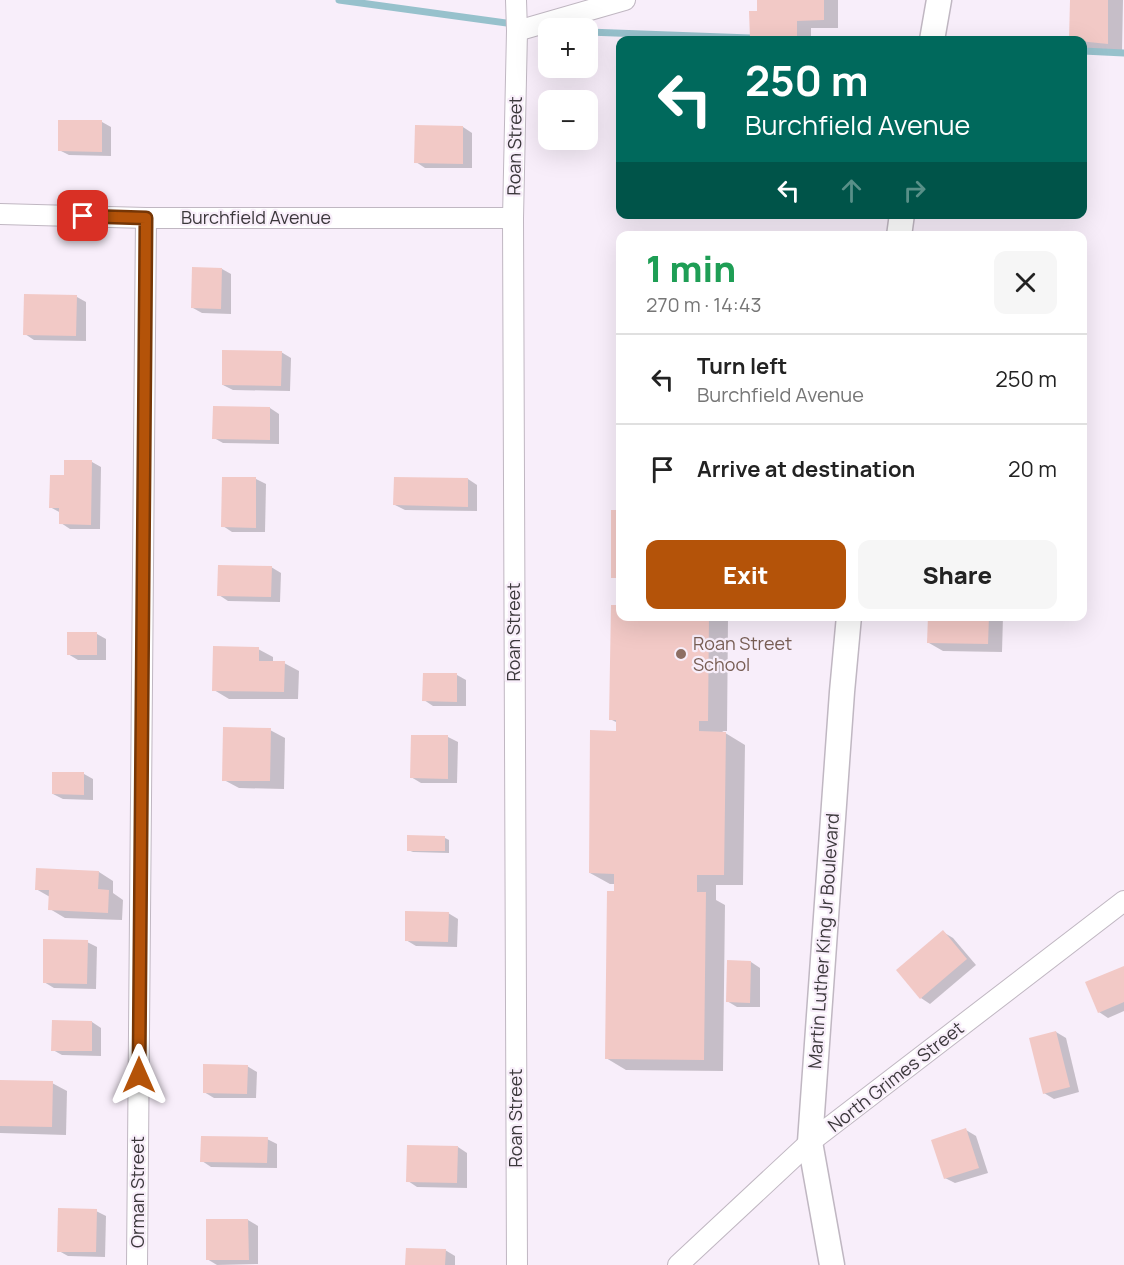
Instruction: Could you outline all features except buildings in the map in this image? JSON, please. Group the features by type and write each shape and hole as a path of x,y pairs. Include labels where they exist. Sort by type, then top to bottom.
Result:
{"street":[{"name":"Roan Street","path":"516,0 518,31 513,218 517,1265"},
{"path":"518,31 625,0"},
{"path":"933,36 939,0"},
{"name":"Burchfield Avenue","path":"0,214 146,218 513,218"},
{"name":"Orman Street","path":"137,1265 146,218"},
{"name":"Martin Luther King Jr Boulevard","path":"832,1265 810,1142 849,621"},
{"name":"North Grimes Street","path":"678,1265 810,1142 1124,901"}],"waterway":[{"path":"339,0 514,24"},
{"path":"598,32 696,36"},
{"path":"1087,51 1124,53"}],"place":[{"name":"Roan Street School","path":"681,654"}],"route":[{"path":"83,216 146,218 139,1075"}]}
